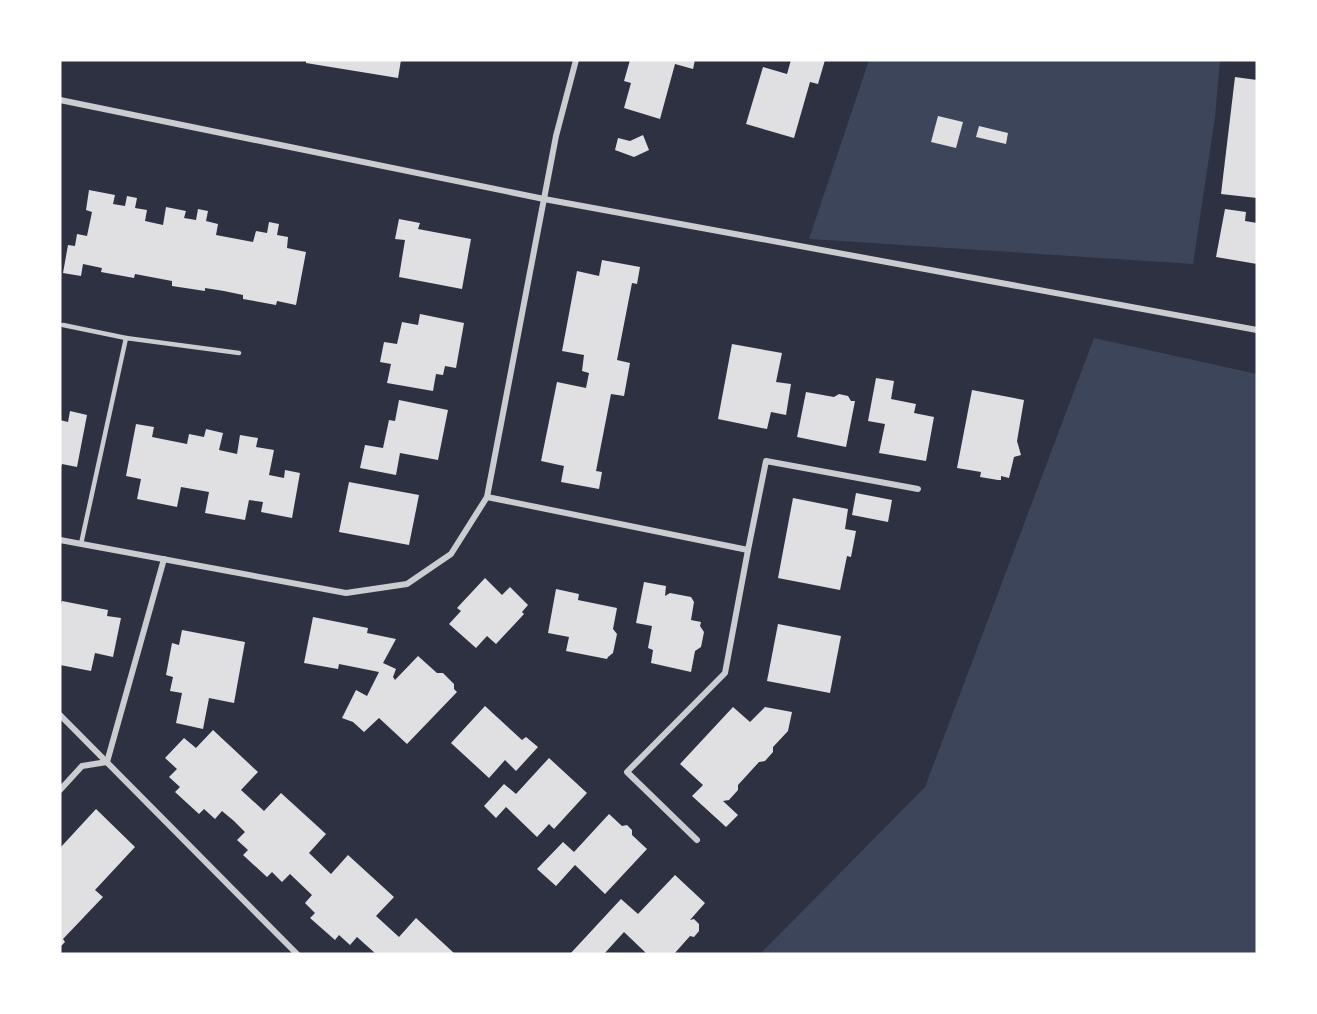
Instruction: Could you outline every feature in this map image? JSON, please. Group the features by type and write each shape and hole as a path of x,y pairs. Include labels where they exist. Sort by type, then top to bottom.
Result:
{"street":[{"path":"60,540 346,593 407,584 451,554 487,497 556,136 576,60"},
{"path":"60,100 544,199 1257,330"},
{"path":"697,840 627,772 725,674 766,461 918,489"},
{"path":"487,497 748,550"},
{"path":"107,762 164,559"},
{"path":"60,715 297,954"},
{"path":"60,790 82,765 107,762"}],"lane":[{"path":"63,325 126,338 239,353"},
{"path":"81,544 126,338"}],"shaded area":[{"path":"869,60 1220,60 1215,117 1193,264 809,239"},
{"path":"1094,338 1257,374 1256,954 760,954 925,787"}],"building":[{"path":"306,60 401,60 398,78 306,63"},
{"path":"630,60 695,60 693,69 675,64 660,119 624,108 631,83 624,81"},
{"path":"791,60 825,60 818,84 810,82 794,138 746,124 763,67 787,74"},
{"path":"1235,77 1257,80 1257,198 1221,194"},
{"path":"938,116 963,122 956,148 931,142"},
{"path":"979,126 1008,133 1006,144 976,137"},
{"path":"643,135 649,150 634,157 615,150 618,138 630,141"},
{"path":"89,190 115,195 113,204 125,206 127,196 137,198 135,208 147,210 145,221 163,225 166,207 186,211 184,218 196,220 198,209 208,211 206,221 218,224 216,235 253,242 256,231 267,233 269,222 279,224 277,235 288,237 287,248 306,252 296,305 277,301 276,305 243,299 243,295 224,291 205,288 205,291 172,286 172,281 135,274 134,278 101,272 102,268 83,264 81,276 63,273 68,245 75,246 77,234 87,236 92,212 86,210"},
{"path":"1225,209 1246,212 1245,221 1257,223 1257,264 1216,257"},
{"path":"399,219 420,223 418,229 471,239 462,289 399,277 405,240 395,239"},
{"path":"602,260 640,267 637,284 632,283 617,360 630,363 624,396 611,394 596,471 602,472 599,489 561,482 564,466 541,461 557,382 586,388 589,373 582,371 584,355 562,351 577,271 599,276"},
{"path":"420,314 464,323 456,368 445,366 443,375 436,374 433,391 387,383 391,364 380,362 384,342 397,344 402,322 418,325"},
{"path":"732,344 782,353 776,382 791,384 786,415 771,412 767,429 718,419"},
{"path":"876,378 894,381 891,399 916,404 914,413 934,417 926,461 879,453 885,424 868,421"},
{"path":"972,390 1024,400 1017,441 1021,455 1014,457 1009,478 1001,476 1001,480 998,480 980,477 981,472 957,468"},
{"path":"806,392 834,397 839,394 855,401 846,447 797,437"},
{"path":"399,400 448,410 438,460 400,453 396,475 360,468 365,445 383,448 389,420 395,421"},
{"path":"70,411 87,415 77,467 62,464 60,469 60,420 68,422"},
{"path":"136,424 154,427 152,437 187,444 189,434 204,437 206,429 223,433 219,450 237,454 240,435 258,438 256,447 274,450 269,475 284,478 285,470 300,473 292,518 261,512 263,502 249,500 245,520 205,513 209,492 181,487 177,507 137,499 141,479 126,476"},
{"path":"349,482 419,495 409,545 339,532"},
{"path":"856,493 892,500 888,522 852,515"},
{"path":"793,498 848,509 845,529 856,531 851,557 847,556 840,590 778,578"},
{"path":"485,578 502,595 510,587 528,605 522,612 524,614 496,644 487,636 476,648 449,624 461,611 457,608"},
{"path":"644,582 666,586 665,596 670,593 691,597 694,602 691,620 701,622 700,626 704,632 701,647 695,651 691,672 651,663 653,650 648,648 652,626 636,623"},
{"path":"556,589 579,594 578,600 617,608 613,629 617,634 613,653 607,659 566,651 569,637 548,633"},
{"path":"62,601 108,610 107,616 121,618 113,657 95,653 91,671 60,665 60,607"},
{"path":"313,617 368,628 367,633 396,639 383,663 396,669 393,677 395,680 418,656 437,673 443,673 454,684 457,692 407,744 379,718 364,732 353,722 342,718 356,690 367,696 379,672 339,664 338,669 304,663"},
{"path":"778,624 841,636 830,693 767,681"},
{"path":"182,630 245,642 234,703 209,698 203,729 176,723 182,693 170,691 173,677 166,675 172,643 179,645"},
{"path":"485,706 522,740 526,737 538,747 516,771 505,760 489,778 451,743"},
{"path":"733,707 750,722 765,707 792,712 788,731 773,747 773,752 765,761 759,762 738,785 738,790 729,800 723,801 738,815 726,827 692,796 703,785 680,764"},
{"path":"213,730 258,772 241,790 264,811 281,793 326,834 309,853 331,874 348,855 394,897 376,916 399,937 416,918 455,954 376,954 357,937 350,945 339,935 335,940 310,918 315,913 305,903 312,895 290,874 282,882 272,872 267,877 243,855 248,850 237,840 245,832 234,821 222,811 215,819 204,809 199,814 175,792 180,787 169,777 177,769 165,758 184,738 196,748"},
{"path":"549,758 587,793 554,829 549,824 537,837 506,807 496,818 484,806 504,784 516,794"},
{"path":"96,809 135,847 95,890 103,897 63,939 65,942 60,947 60,848"},
{"path":"609,814 622,826 627,825 632,830 632,835 647,849 605,894 575,865 556,886 537,869 563,842 574,852"},
{"path":"675,875 705,903 690,920 694,919 699,924 699,931 694,937 690,936 674,954 647,954 624,932 604,954 570,954 621,899 638,914"}]}
